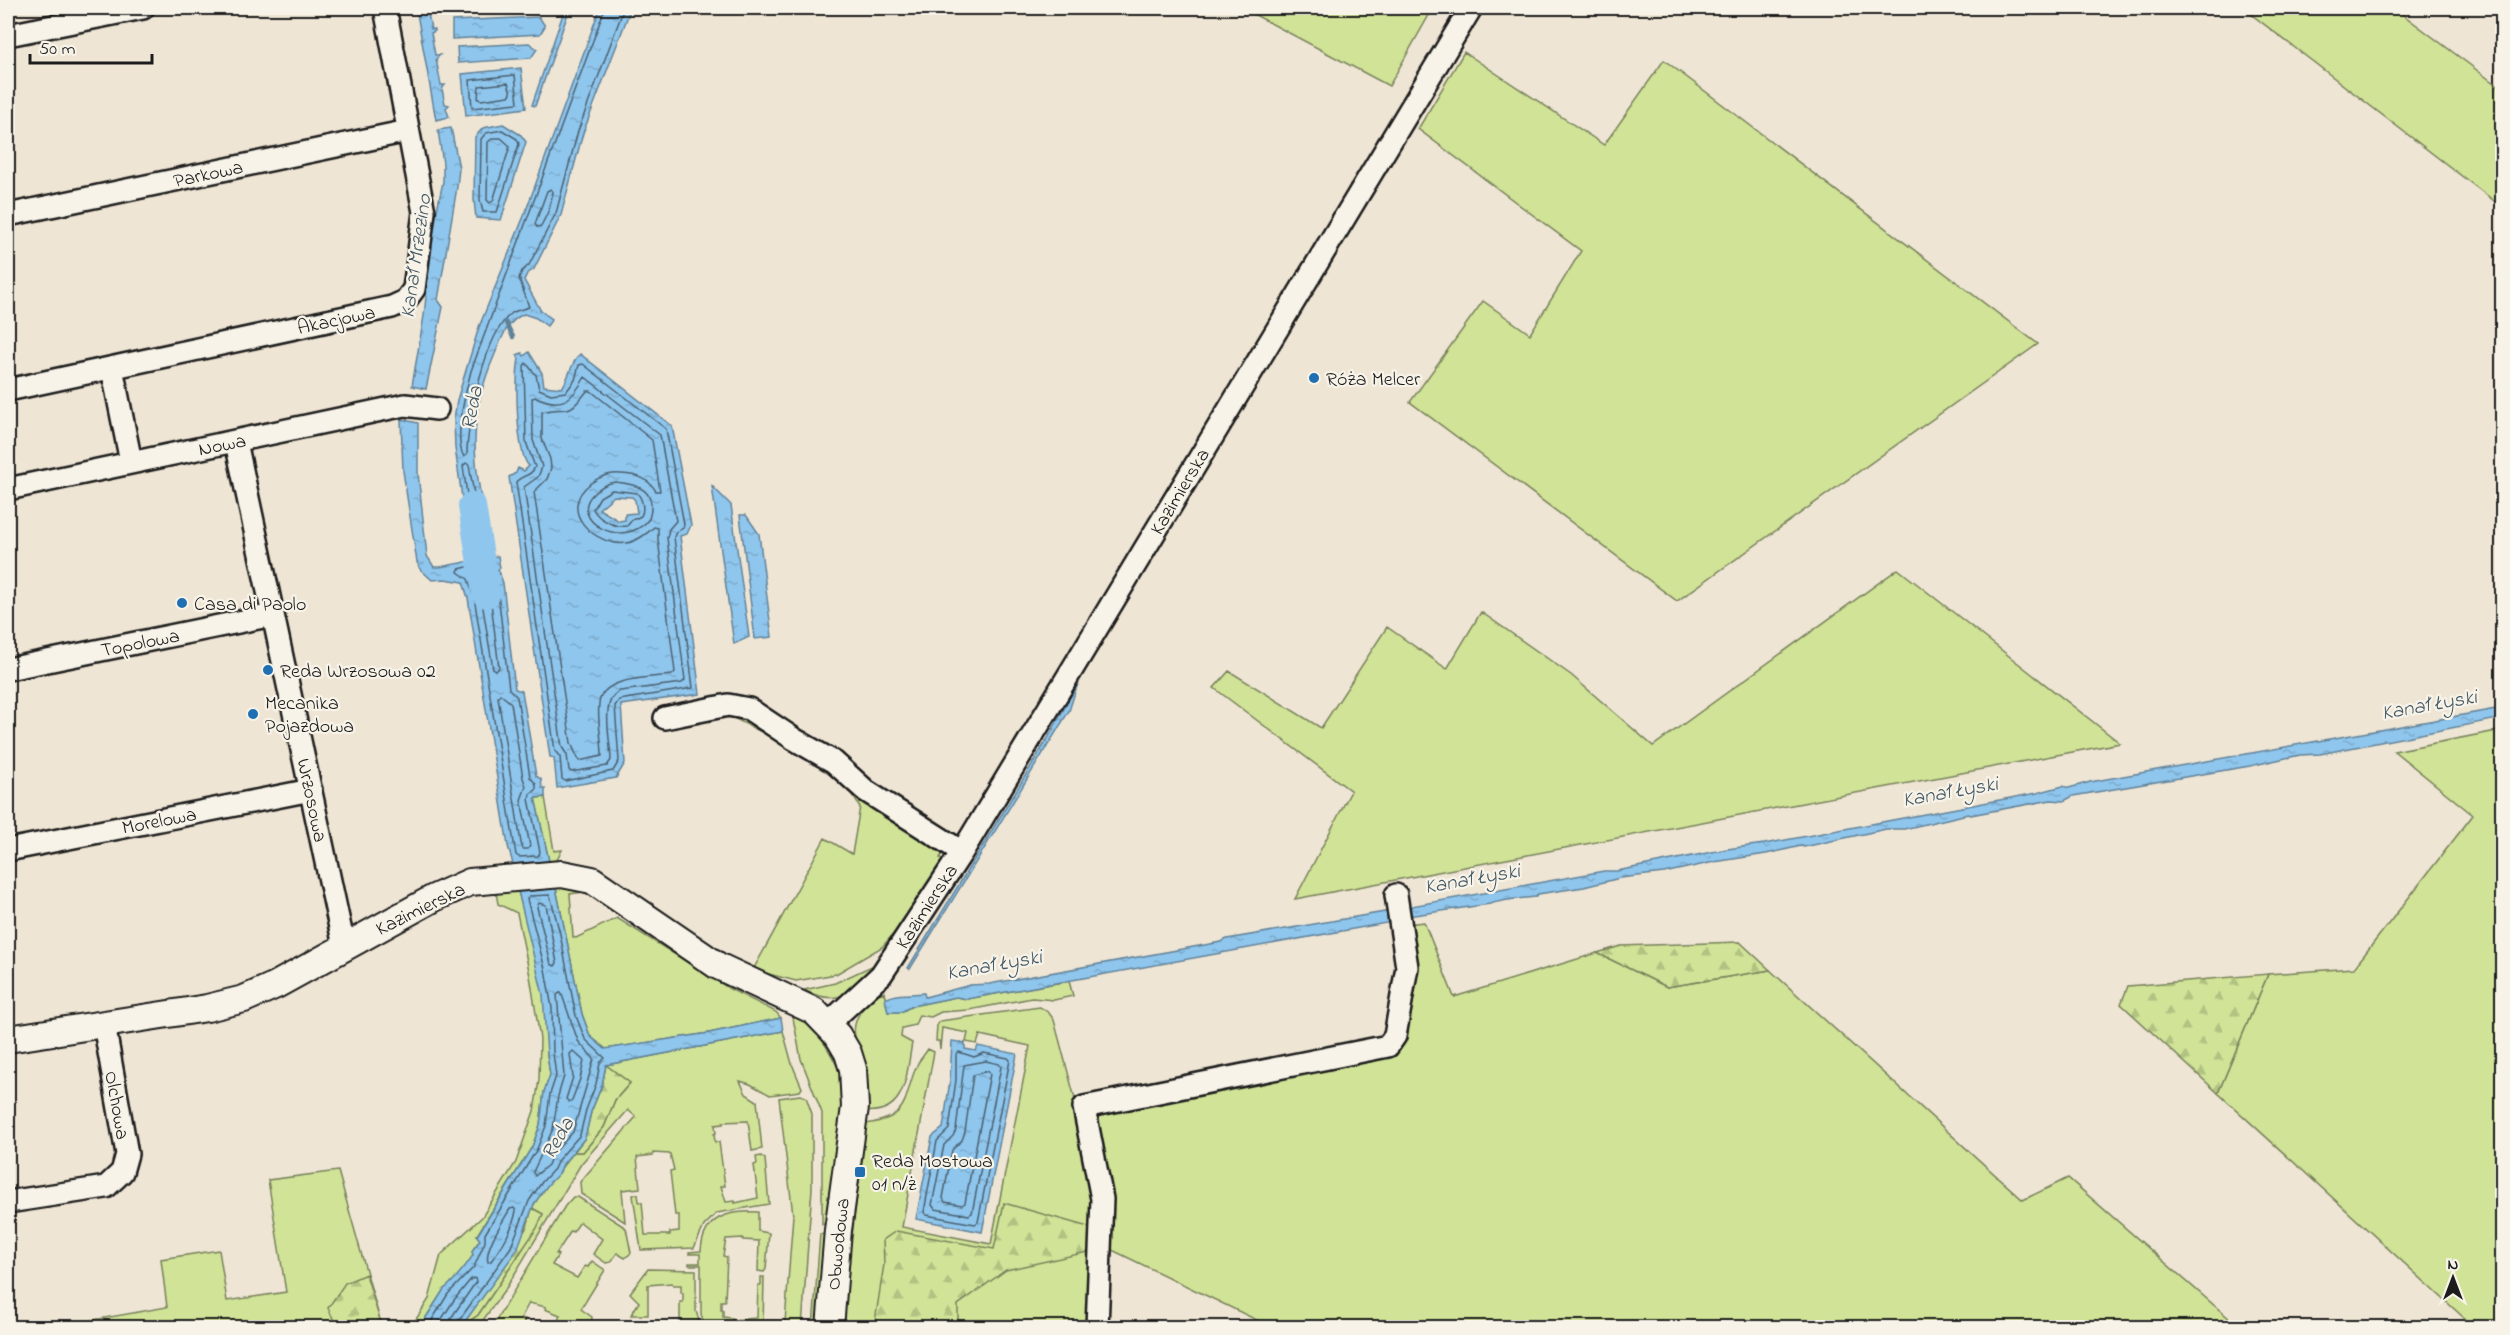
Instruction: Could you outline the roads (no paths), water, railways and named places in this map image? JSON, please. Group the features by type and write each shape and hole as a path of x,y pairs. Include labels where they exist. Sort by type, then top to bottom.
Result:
{"main road":[{"name":"Kazimierska","path":"8,1039 207,1008 244,999 276,985 344,946 470,882 562,874 591,879 602,885 718,966 814,1011 828,1024"},
{"name":"Obwodowa","path":"828,1024 848,1053 853,1069 855,1096 837,1238 830,1328"}],"street":[{"path":"8,35 143,8"},
{"name":"Akacjowa","path":"8,390 393,307 405,301 414,289 423,212 386,8"},
{"name":"Kazimierska","path":"828,1024 881,975 962,852 1471,8"},
{"name":"Parkowa","path":"8,215 408,130"},
{"path":"112,368 131,462"},
{"name":"Nowa","path":"8,489 405,405 437,409"},
{"name":"Wrzosowa","path":"236,442 344,946"},
{"name":"Topolowa","path":"8,669 273,615"},
{"path":"665,718 728,705 749,709 834,762 866,791 962,852"},
{"name":"Morelowa","path":"8,850 311,790"},
{"path":"1097,1328 1102,1199 1084,1107 1388,1046 1395,1036 1407,967 1396,895"},
{"name":"Olchowa","path":"8,1202 106,1187 122,1172 127,1154 104,1024"}],"water":[{"path":"416,8 427,8 431,29 435,29 431,33 435,55 440,55 436,59 441,85 445,85 442,89 445,104 449,105 446,108 449,117 436,120"},
{"path":"448,8 537,8 448,11"},
{"path":"565,8 570,8 535,106 532,105"},
{"path":"600,8 631,8 583,133 561,215 534,269 527,274 524,280 541,311 552,319 547,326 536,318 524,314 513,321 503,336 485,380 479,404 475,448 489,543 469,547 455,448 454,419 457,400 479,327 524,216"},
{"path":"539,17 545,26 540,34 452,39 452,21"},
{"path":"529,43 537,49 531,58 458,63 457,47"},
{"path":"521,68 526,108 466,116 462,74"},
{"path":"503,124 521,135 526,142 501,220 476,218 475,137 483,128"},
{"path":"451,128 459,168 438,300 443,307 426,389 412,386 424,316 433,228 443,182 438,130"},
{"path":"529,352 542,373 544,386 562,388 580,354 672,426 691,525 687,534 680,536 700,694 621,705 625,763 616,778 557,788 554,758 550,757 509,477 516,473 518,468 524,471 529,466 521,447 518,415 519,359 517,355 522,353 524,356","holes":["614,496 632,497 635,500 637,513 625,514 625,520 619,521 599,509"]},
{"path":"401,419 418,423 418,473 427,556 434,567 498,556 515,689 522,691 536,776 541,779 542,788 545,788 545,797 535,798 549,861 513,864 508,846 468,598 463,582 445,579 432,580 420,569 417,562 403,471"},
{"path":"712,486 731,505 749,637 734,644"},
{"path":"740,515 746,515 759,534 772,637 755,639"},
{"path":"1078,683 1069,711 910,969 908,968 1047,740"},
{"path":"2502,708 2502,718 2320,754 2300,755 2250,766 2073,796 2064,801 2051,800 1968,814 1904,829 1886,829 1664,873 1620,878 1584,887 1538,894 1536,897 1408,916 1406,907 1604,871 1617,871 2037,793 2063,786 2069,788 2090,782"},
{"path":"556,888 582,1014 590,1036 605,1049 709,1033 781,1018 783,1031 606,1065 585,1138 534,1204 517,1250 461,1327 420,1327 444,1289 473,1255 472,1251 480,1240 477,1236 532,1147 540,1125 544,1092 550,1075 543,995 518,891"},
{"path":"1391,911 1392,922 967,999 956,997 912,1006 901,1012 888,1012 885,999 924,993 925,997 970,985 989,984"},
{"path":"952,1041 965,1043 965,1049 976,1051 978,1046 1017,1054 982,1232 916,1219 932,1137 943,1128 950,1080"}],"waterway":[{"path":"506,323 513,337"},
{"name":"Reda","path":"472,506 486,594"}],"place":[{"name":"Róża Melcer","path":"1314,378"},
{"name":"Casa di Paolo","path":"182,603"},
{"name":"Reda Wrzosowa 02","path":"268,670"},
{"name":"Mecanika Pojazdowa","path":"253,714"},
{"name":"Reda Mostowa 01 n/ż","path":"860,1172"}],"water label":[{"name":"Kanał Mrzezino","path":"415,256"},
{"name":"Kanał Łyski","path":"2429,704"},
{"name":"Kanał Łyski","path":"1950,791"},
{"name":"Kanał Łyski","path":"1472,878"},
{"name":"Kanał Łyski","path":"994,964"}]}
